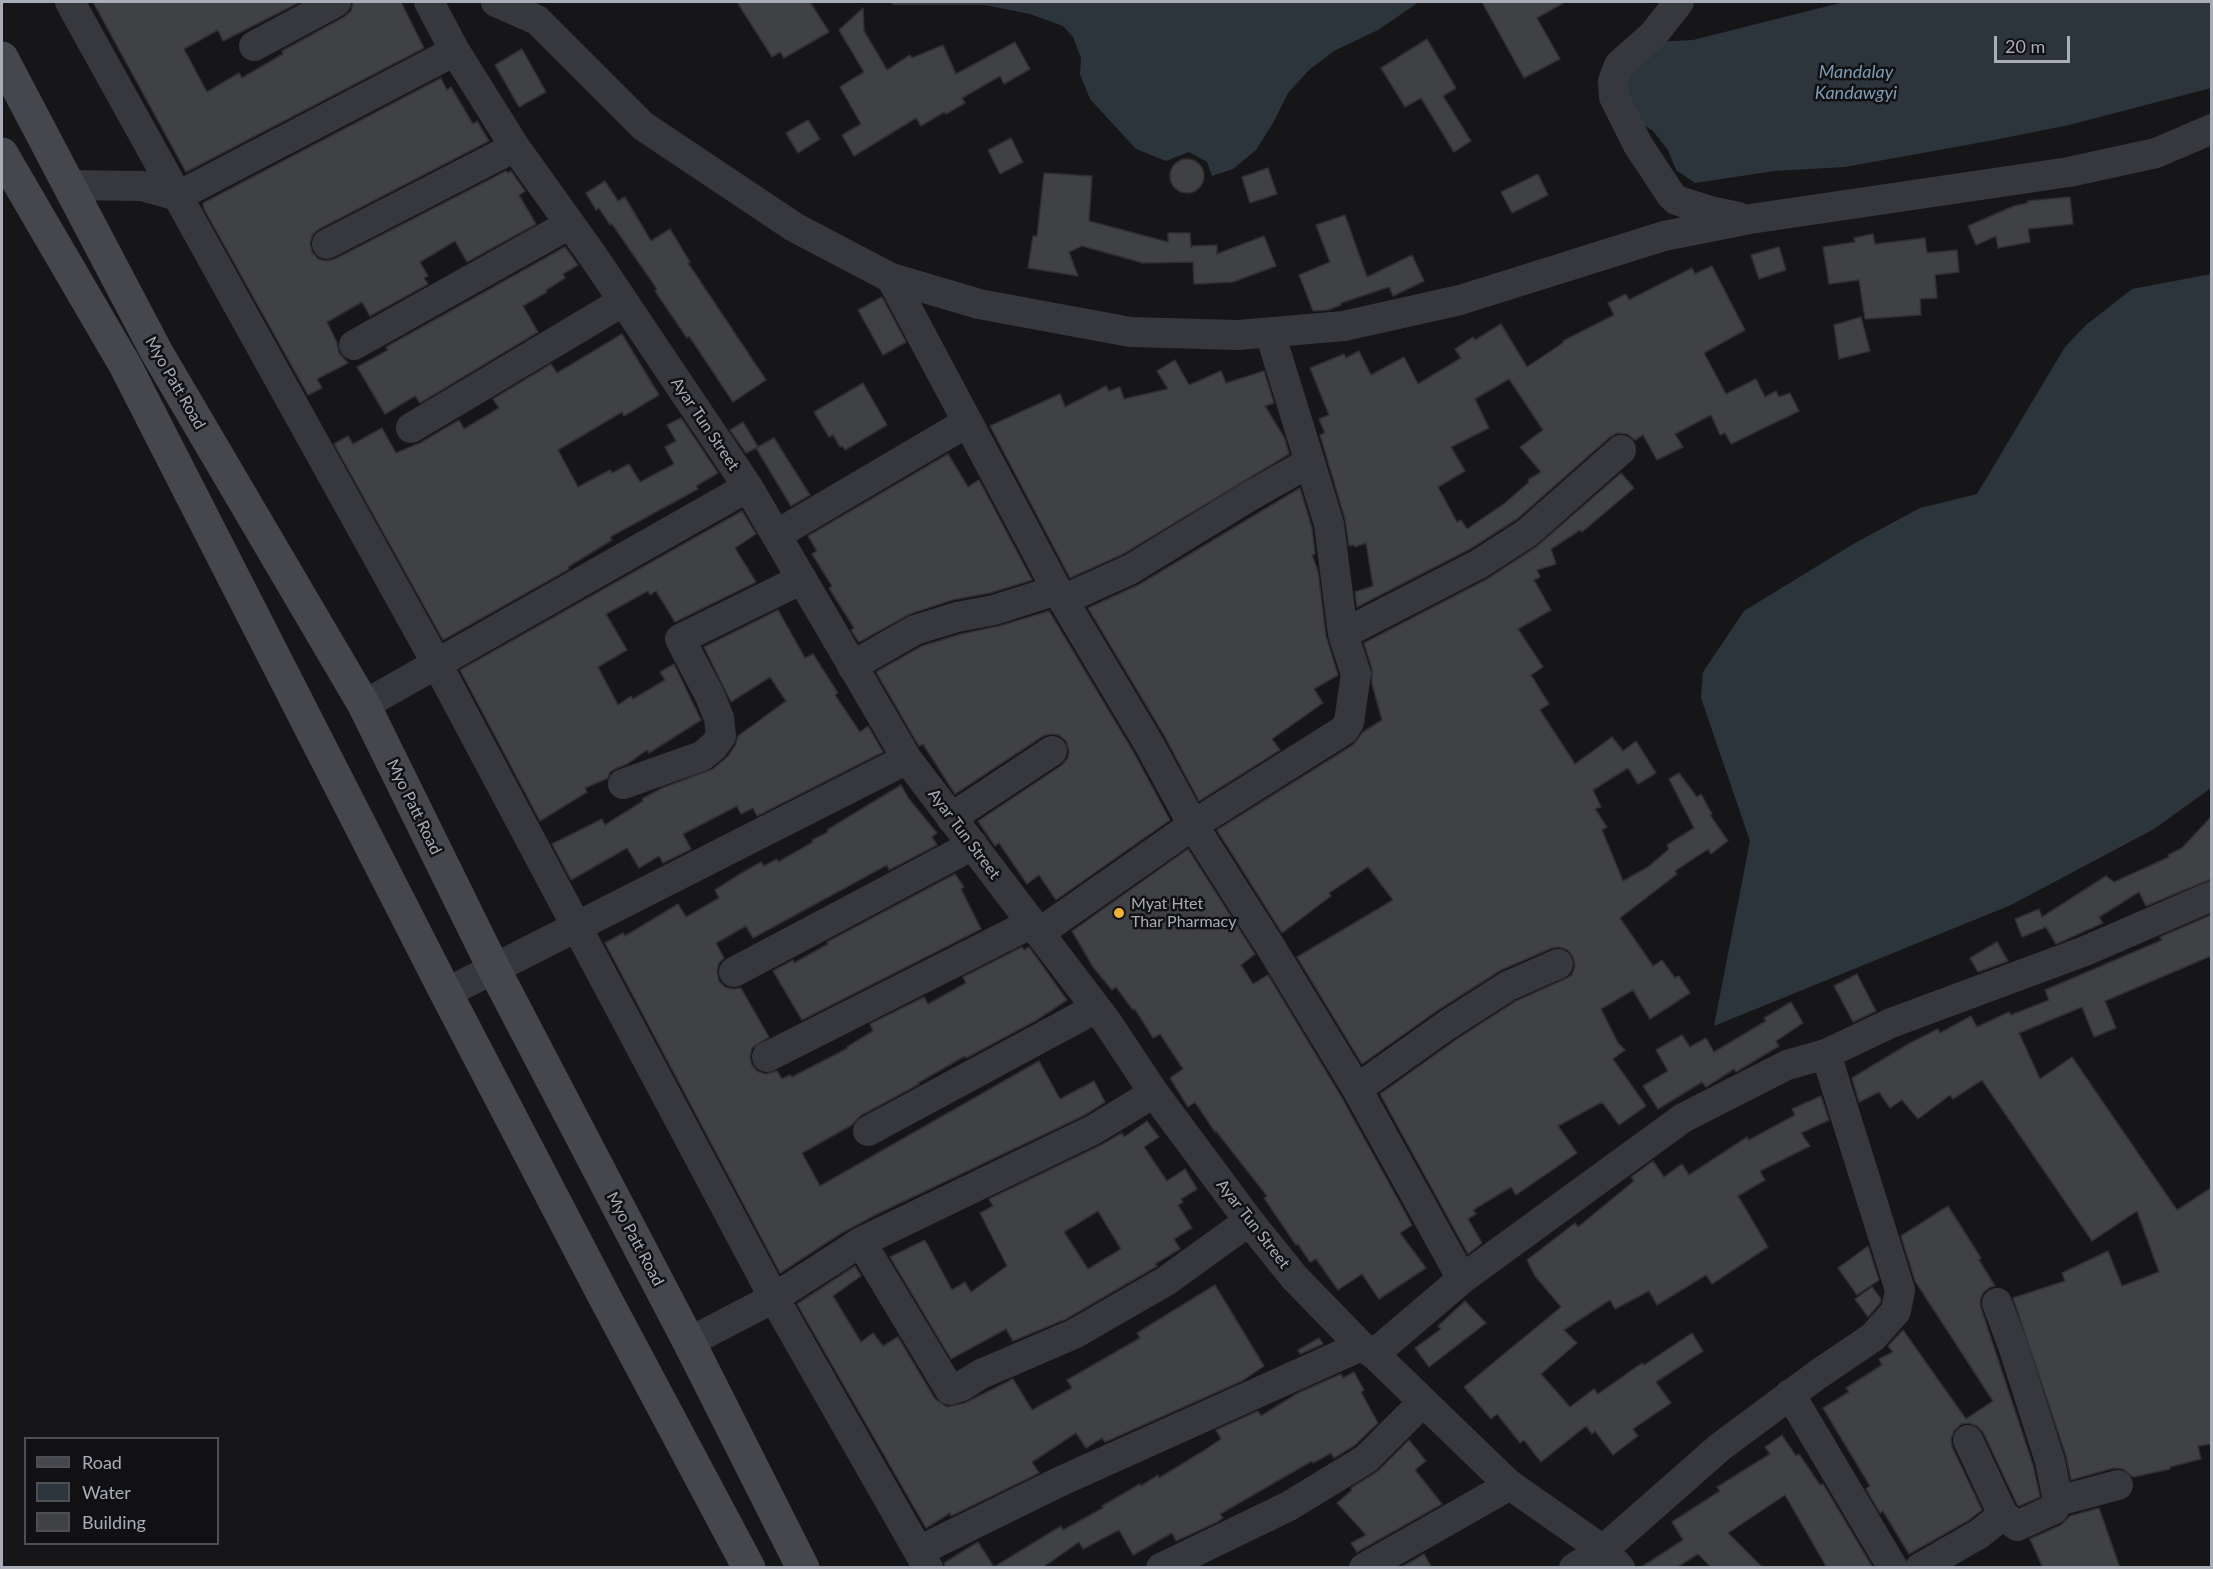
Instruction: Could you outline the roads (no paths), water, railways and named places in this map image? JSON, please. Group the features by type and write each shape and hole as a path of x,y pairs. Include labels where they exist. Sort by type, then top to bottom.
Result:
{"main road":[{"name":"Myo Patt Road","path":"2,58 156,351 363,705 494,969 689,1342 803,1568"},
{"path":"2,154 125,365 446,993 749,1568"},
{"path":"125,365 156,351"}],"street":[{"path":"70,2 436,664 774,1299 923,1559 1059,1482 1367,1350 1683,1118 1787,1065 1826,1054 1891,1023 2085,951 2211,896"},
{"path":"254,46 336,2"},
{"name":"Ayar Tun Street","path":"429,2 455,51 515,147 570,224 748,487 907,759 1096,1008 1154,1093 1249,1221 1294,1277 1367,1350 1510,1485 1611,1559"},
{"path":"496,2 537,20 643,126 794,227 891,278 979,304 1130,332 1238,335 1344,326 1460,300 1664,236 1750,219 2069,172 2156,153 2211,129"},
{"path":"1679,2 1653,35 1619,66 1613,81 1614,97 1638,145 1676,200 1710,211 1750,219"},
{"path":"67,185 142,186 178,196 455,51"},
{"path":"327,244 515,147"},
{"path":"354,345 570,224"},
{"path":"891,278 1060,595 1149,744 1193,825 1357,1089 1462,1279"},
{"path":"411,428 622,302"},
{"path":"767,1058 1035,928 1347,727 1356,674 1343,634 1329,524 1270,333"},
{"path":"776,535 968,422"},
{"path":"1343,634 1479,564 1527,532 1621,450"},
{"path":"852,666 915,630 957,617 1060,595 1131,569 1179,538 1310,462"},
{"path":"363,705 748,487"},
{"path":"622,784 702,756 714,746 721,736 719,718 710,696 680,639 802,579"},
{"path":"951,818 1052,751"},
{"path":"446,993 907,759"},
{"path":"734,972 973,845"},
{"path":"1357,1089 1447,1025 1508,986 1558,964"},
{"path":"868,1131 1096,1008"},
{"path":"1574,1568 1611,1559 1720,1447 1873,1337 1896,1311 1900,1290 1826,1054"},
{"path":"689,1342 774,1299 861,1242 1093,1130 1154,1093"},
{"path":"861,1242 950,1390 1084,1328 1166,1281 1249,1221"},
{"path":"1968,1440 2003,1515 2017,1526 2054,1509 2058,1501 2050,1461 1997,1304"},
{"path":"1791,1394 1893,1568"},
{"path":"1161,1568 1289,1506 1366,1459 1423,1402"},
{"path":"1364,1568 1510,1485"},
{"path":"2058,1501 2118,1485"},
{"path":"1920,1568 1979,1534 2003,1515"}],"water":[{"path":"888,2 1419,2 1378,30 1334,51 1309,70 1288,93 1256,150 1233,169 1212,176 1207,162 1189,152 1166,161 1136,149 1090,99 1080,74 1081,58 1073,37 1063,26 1030,14 985,5 894,5"},
{"name":"Mandalay Kandawgyi","path":"1844,2 2211,2 2211,88 2069,125 1994,140 1845,167 1774,171 1695,183 1676,170 1668,150 1653,131 1633,118 1620,80 1654,42 1693,40"},
{"path":"2211,274 2211,788 2154,829 2011,905 1714,1026 1750,841 1701,698 1703,672 1744,611 1855,543 1920,508 1977,494 2065,347 2086,325 2132,289"}],"place":[{"name":"Myat Htet Thar Pharmacy","path":"1119,913"}]}
